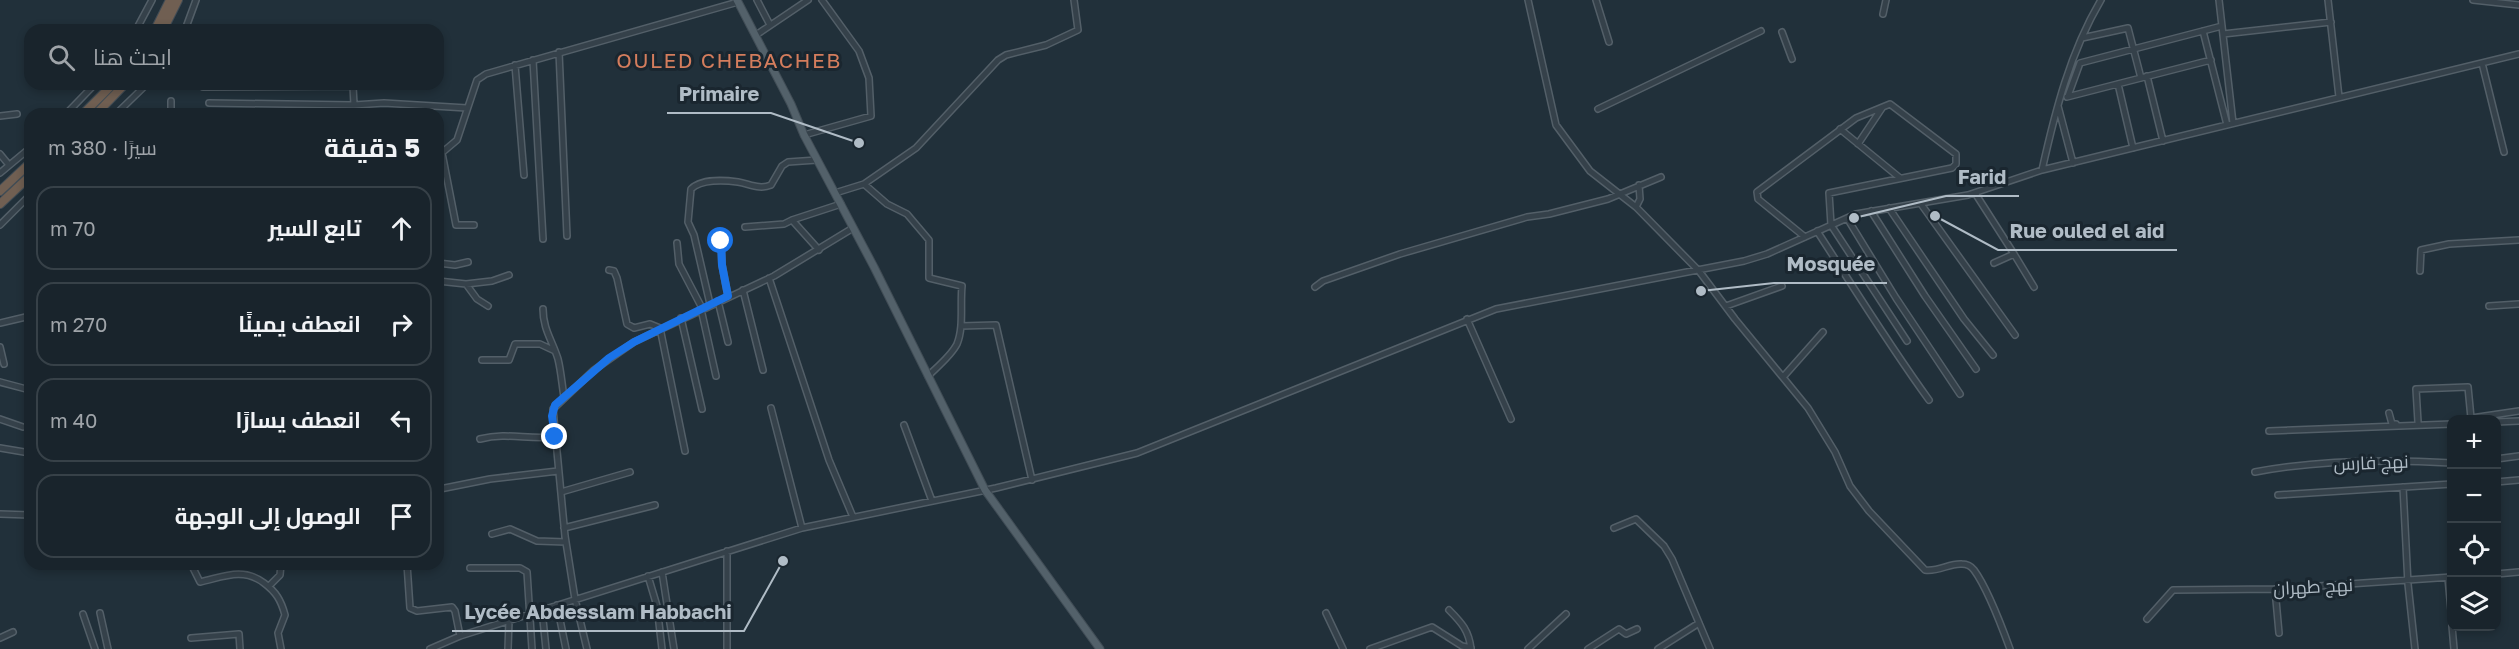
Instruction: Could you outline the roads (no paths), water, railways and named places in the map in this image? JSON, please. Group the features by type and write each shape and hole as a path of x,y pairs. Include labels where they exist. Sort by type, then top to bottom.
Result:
{"highway":[{"path":"157,24 170,0"},
{"path":"166,24 178,0"},
{"path":"89,108 107,90"},
{"path":"102,108 119,90"},
{"path":"0,191 24,169"},
{"path":"0,204 24,182"}],"main road":[{"path":"737,1 985,490 1100,649"}],"street":[{"path":"139,24 152,0"},
{"path":"186,24 196,0"},
{"path":"757,0 770,25"},
{"path":"756,35 808,0"},
{"path":"804,135 871,116 869,78 859,51 822,0"},
{"path":"835,193 864,184 916,148 998,60 1006,55 1064,38 1078,30 1074,0"},
{"path":"1528,0 1556,125 1590,171 1636,207 1699,271 1784,376 1820,427 1835,452 1850,486 1869,511 1925,570 1942,570 1955,564 1965,564 1973,568 2010,649"},
{"path":"1596,0 1609,42"},
{"path":"1883,14 1886,0"},
{"path":"2042,170 2057,106 2082,38 2102,0"},
{"path":"2220,0 2230,124"},
{"path":"2328,0 2339,97"},
{"path":"2473,0 2519,5"},
{"path":"444,151 457,140 477,80 486,74 720,9 737,1"},
{"path":"2223,34 2331,22"},
{"path":"2068,96 2080,63 2222,26"},
{"path":"2082,38 2126,27 2130,31 2163,141"},
{"path":"1598,109 1761,31"},
{"path":"2203,31 2230,124"},
{"path":"1782,32 1792,59"},
{"path":"559,52 567,236"},
{"path":"430,649 460,636 509,620 802,528 1032,480 1142,451 1467,319 1505,307 1754,259 1847,218 1871,211 1975,193 2042,170 2519,54"},
{"path":"533,60 543,239"},
{"path":"2060,99 2211,60"},
{"path":"2482,63 2504,152"},
{"path":"515,65 524,176"},
{"path":"2118,84 2133,148"},
{"path":"72,108 89,90"},
{"path":"122,108 141,90"},
{"path":"353,90 354,105"},
{"path":"171,100 171,108"},
{"path":"209,103 384,104 467,108"},
{"path":"1805,237 1758,199 1757,192 1856,118 1890,104 1956,154 1956,164 1952,168 1829,193 1831,225 1907,341"},
{"path":"2057,106 2073,163"},
{"path":"1858,144 1883,107"},
{"path":"0,116 16,114"},
{"path":"1840,129 1900,178"},
{"path":"0,153 9,165"},
{"path":"0,173 24,153"},
{"path":"710,304 694,235 688,222 691,189 696,184 711,182 738,182 764,188 775,181 782,166 788,162 817,160"},
{"path":"444,172 456,225 474,225"},
{"path":"1315,287 1323,281 1400,254 1527,217 1549,214 1608,199 1639,184 1661,177"},
{"path":"864,184 887,204 907,214 929,240 929,278 962,286 959,302 961,326 956,346 928,376"},
{"path":"1636,207 1640,199 1639,184"},
{"path":"1975,193 2034,287"},
{"path":"0,225 24,201"},
{"path":"745,226 784,224 841,204"},
{"path":"1921,204 2015,335"},
{"path":"1889,208 1964,319 1993,355"},
{"path":"1871,211 1925,296 1976,369"},
{"path":"1847,218 1896,298 1960,394"},
{"path":"792,220 819,250"},
{"path":"587,649 575,599 564,528 553,409 609,358 660,328 769,278 853,228"},
{"path":"1817,231 1890,346 1929,400"},
{"path":"2420,271 2421,250 2449,244 2519,240"},
{"path":"721,241 722,265 728,296"},
{"path":"677,243 679,264 701,309 716,376"},
{"path":"1994,263 2014,254"},
{"path":"444,264 455,265 468,262"},
{"path":"609,270 614,271 618,278 627,324 634,328 650,324 660,328"},
{"path":"444,282 466,284 492,281 509,275"},
{"path":"769,278 829,460 853,517"},
{"path":"466,284 477,299 488,306"},
{"path":"1726,306 1782,286"},
{"path":"742,290 763,370"},
{"path":"718,301 728,342"},
{"path":"2489,306 2519,304"},
{"path":"543,309 543,327 555,351 564,397"},
{"path":"0,323 24,317"},
{"path":"681,318 702,409"},
{"path":"1467,319 1510,419"},
{"path":"961,326 992,324 998,329 1032,480"},
{"path":"660,328 685,451"},
{"path":"1784,376 1823,332"},
{"path":"482,360 509,360 515,344 540,344 555,351"},
{"path":"0,347 4,364"},
{"path":"0,382 24,388"},
{"path":"2418,422 2416,389 2468,387 2472,415"},
{"path":"771,408 802,528"},
{"path":"2496,415 2519,411"},
{"path":"2389,413 2392,424 2447,422"},
{"path":"0,420 23,427"},
{"path":"2501,422 2519,421"},
{"path":"2269,431 2447,422"},
{"path":"904,425 932,501"},
{"path":"480,439 504,434 536,439 555,437"},
{"path":"0,448 24,452"},
{"path":"2501,458 2519,456"},
{"name":"نهج فارس","path":"2255,472 2291,465 2402,460 2447,463"},
{"path":"444,488 490,479 558,471"},
{"path":"561,492 630,472"},
{"path":"2501,482 2519,480"},
{"path":"2278,495 2447,484"},
{"path":"2403,488 2415,649"},
{"path":"564,528 655,505"},
{"path":"0,514 24,515"},
{"path":"1614,528 1636,519 1664,546 1710,649"},
{"path":"492,534 510,529 537,541 566,542"},
{"path":"727,649 728,551"},
{"path":"470,568 524,569 528,578 532,649"},
{"path":"194,570 200,582 246,573 278,595 285,615 278,633 281,649"},
{"path":"268,586 280,575 280,570"},
{"path":"407,570 410,608 417,611 452,607 455,611 460,636"},
{"path":"663,572 674,649"},
{"path":"2501,574 2519,573"},
{"path":"648,576 657,606 662,649"},
{"name":"نهج طهران","path":"2147,619 2174,590 2276,589 2447,578"},
{"path":"2276,589 2279,633"},
{"path":"557,605 566,649"},
{"path":"542,610 546,649"},
{"path":"1370,649 1385,647 1432,627 1462,646 1471,648 1470,637 1464,626 1449,610"},
{"path":"100,613 108,649"},
{"path":"1326,613 1342,649"},
{"path":"83,614 95,649"},
{"path":"1528,649 1566,614"},
{"path":"508,649 509,620"},
{"path":"1658,649 1699,623"},
{"path":"1588,649 1619,629 1626,634 1637,629"},
{"path":"2452,631 2454,649"},
{"path":"0,638 13,632"},
{"path":"191,638 239,633 240,649"}],"place":[{"name":"Primaire","path":"859,143"},
{"name":"Rue ouled el aid","path":"1935,216"},
{"name":"Farid","path":"1854,218"},
{"name":"Mosquée","path":"1701,291"},
{"name":"Lycée Abdesslam Habbachi","path":"783,561"}],"district":[{"name":"OULED CHEBACHEB","path":"729,60"}]}
